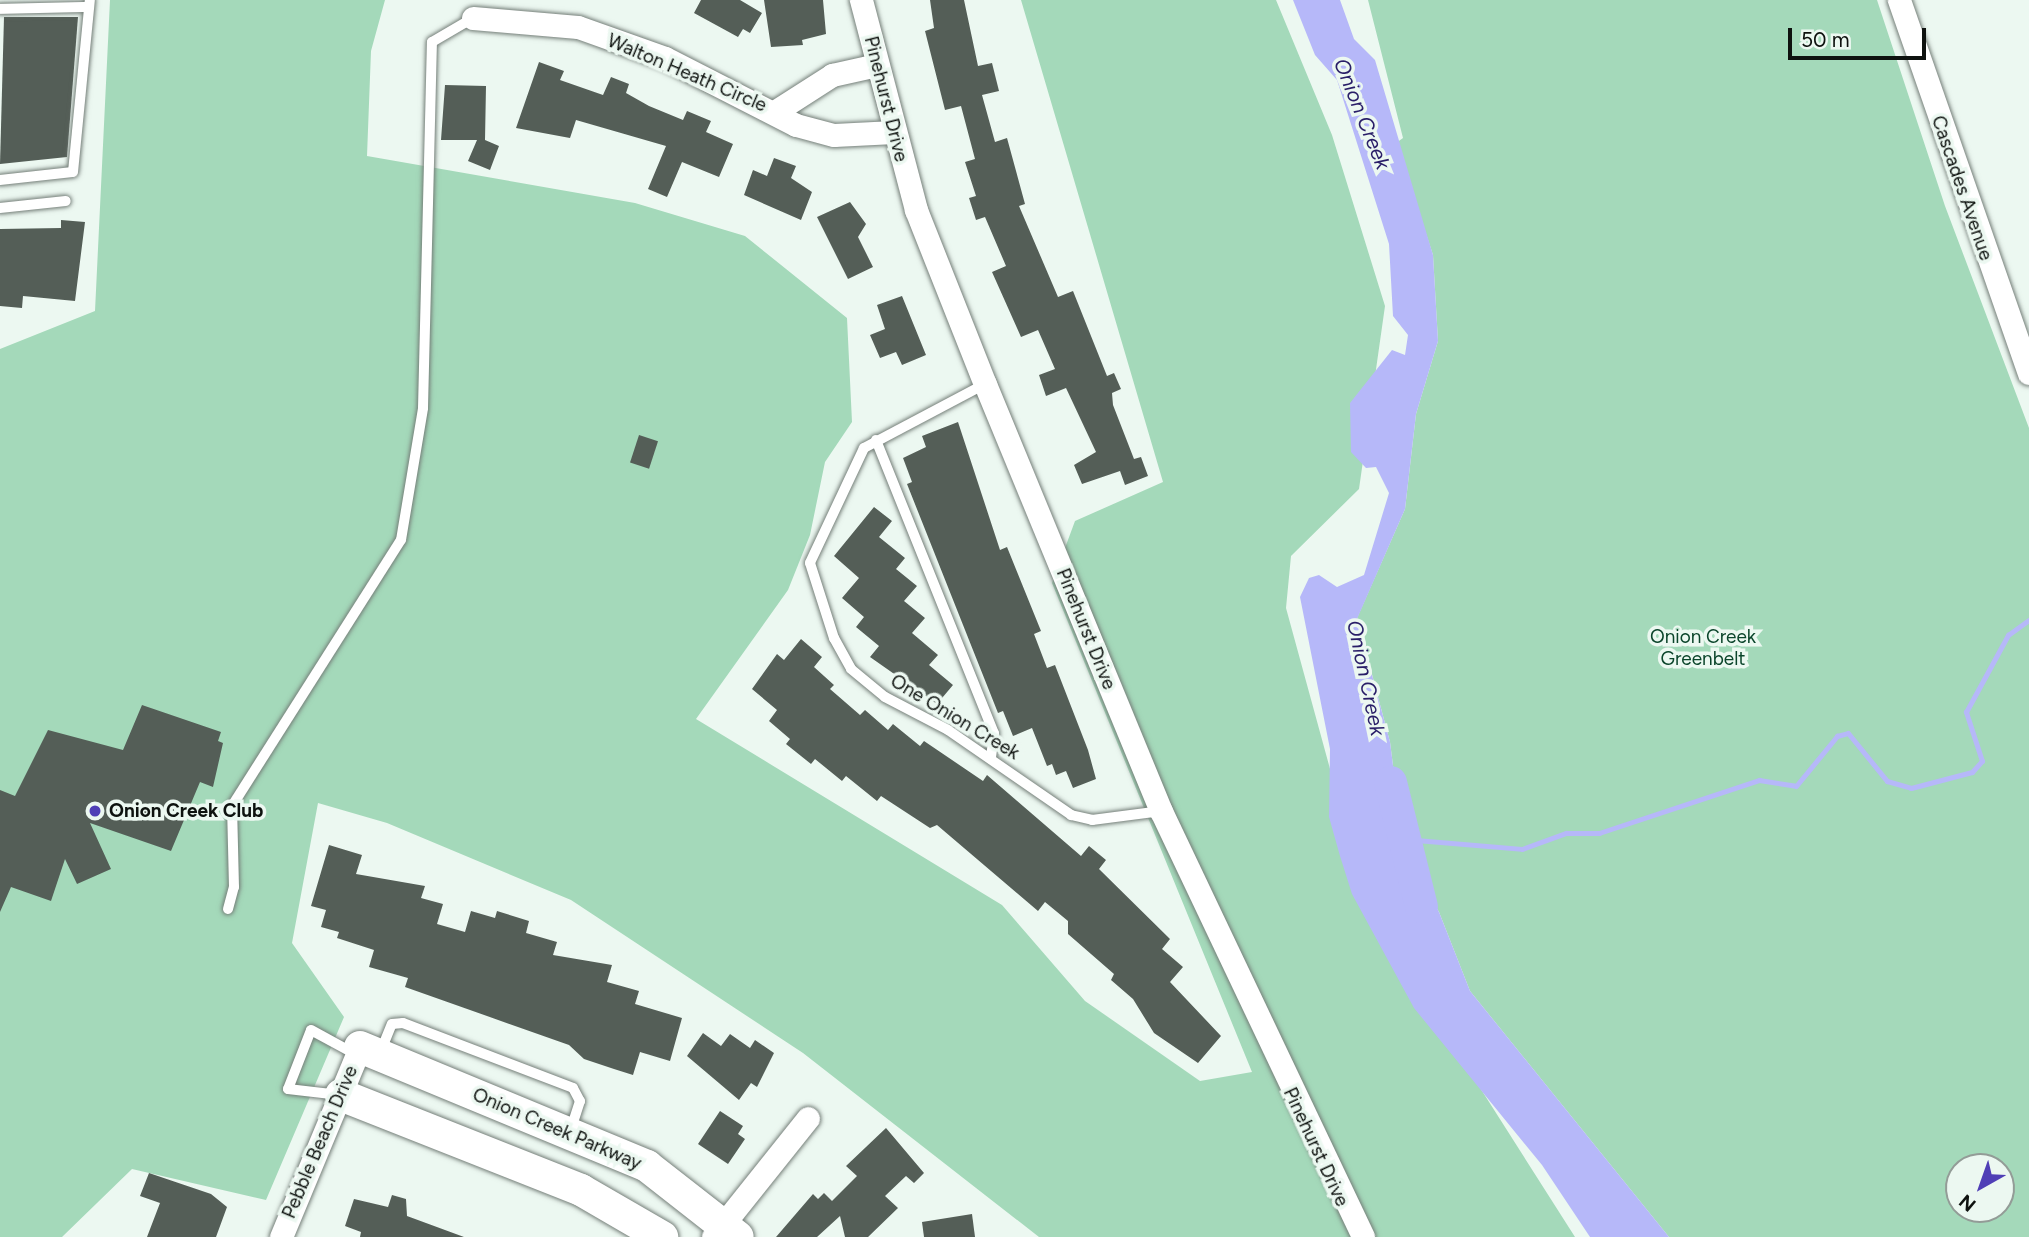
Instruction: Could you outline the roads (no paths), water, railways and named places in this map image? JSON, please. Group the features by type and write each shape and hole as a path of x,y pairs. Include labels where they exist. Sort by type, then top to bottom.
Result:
{"street":[{"name":"Pinehurst Drive","path":"861,0 916,210 985,384 1161,811 1363,1237"},
{"name":"Cascades Avenue","path":"1899,0 2026,360"},
{"name":"Walton Heath Circle","path":"474,18 578,27 776,111 796,125 834,135 894,132"},
{"name":"Walton Heath Circle","path":"776,111 832,75 877,65"},
{"name":"Pebble Beach Drive","path":"281,1237 341,1095 365,1053"},
{"name":"Onion Creek Parkway","path":"365,1053 647,1166 725,1233"},
{"path":"341,1095 581,1190 662,1237"},
{"path":"725,1233 808,1118"}],"lane":[{"path":"0,9 89,4 73,172 0,180"},
{"path":"228,909 234,887 232,806 401,540 423,408 432,42 474,18"},
{"path":"0,208 66,201"},
{"name":"One Onion Creek","path":"985,384 864,448 811,556 834,638 851,668 885,697 991,759 1071,815 1092,820 1161,811"},
{"path":"876,440 994,733 991,759"},
{"path":"341,1095 288,1090 311,1030 365,1053 392,1024 403,1023 573,1088 580,1101 569,1134"}],"water":[{"path":"1293,0 1340,0 1354,39 1375,60 1433,255 1438,341 1416,414 1405,509 1357,619 1390,742 1404,852 1439,912 1470,991 1669,1237 1590,1237 1542,1165 1414,1008 1352,894 1340,856 1329,817 1330,749 1300,597 1309,578 1319,575 1337,587 1364,575 1389,493 1376,467 1366,468 1351,452 1350,403 1392,350 1405,355 1408,335 1393,316 1389,244 1337,80 1315,55"}],"waterway":[{"path":"1404,839 1522,849 1566,833 1599,833 1759,780 1796,786 1837,736 1848,733 1887,781 1911,788 1972,772 1982,761 1966,712 2008,635 2029,620"},
{"name":"Onion Creek","path":"1390,782 1421,906"}],"place":[{"name":"Onion Creek Club","path":"95,811"}],"park label":[{"name":"Onion Creek Greenbelt","path":"1703,648"}]}
